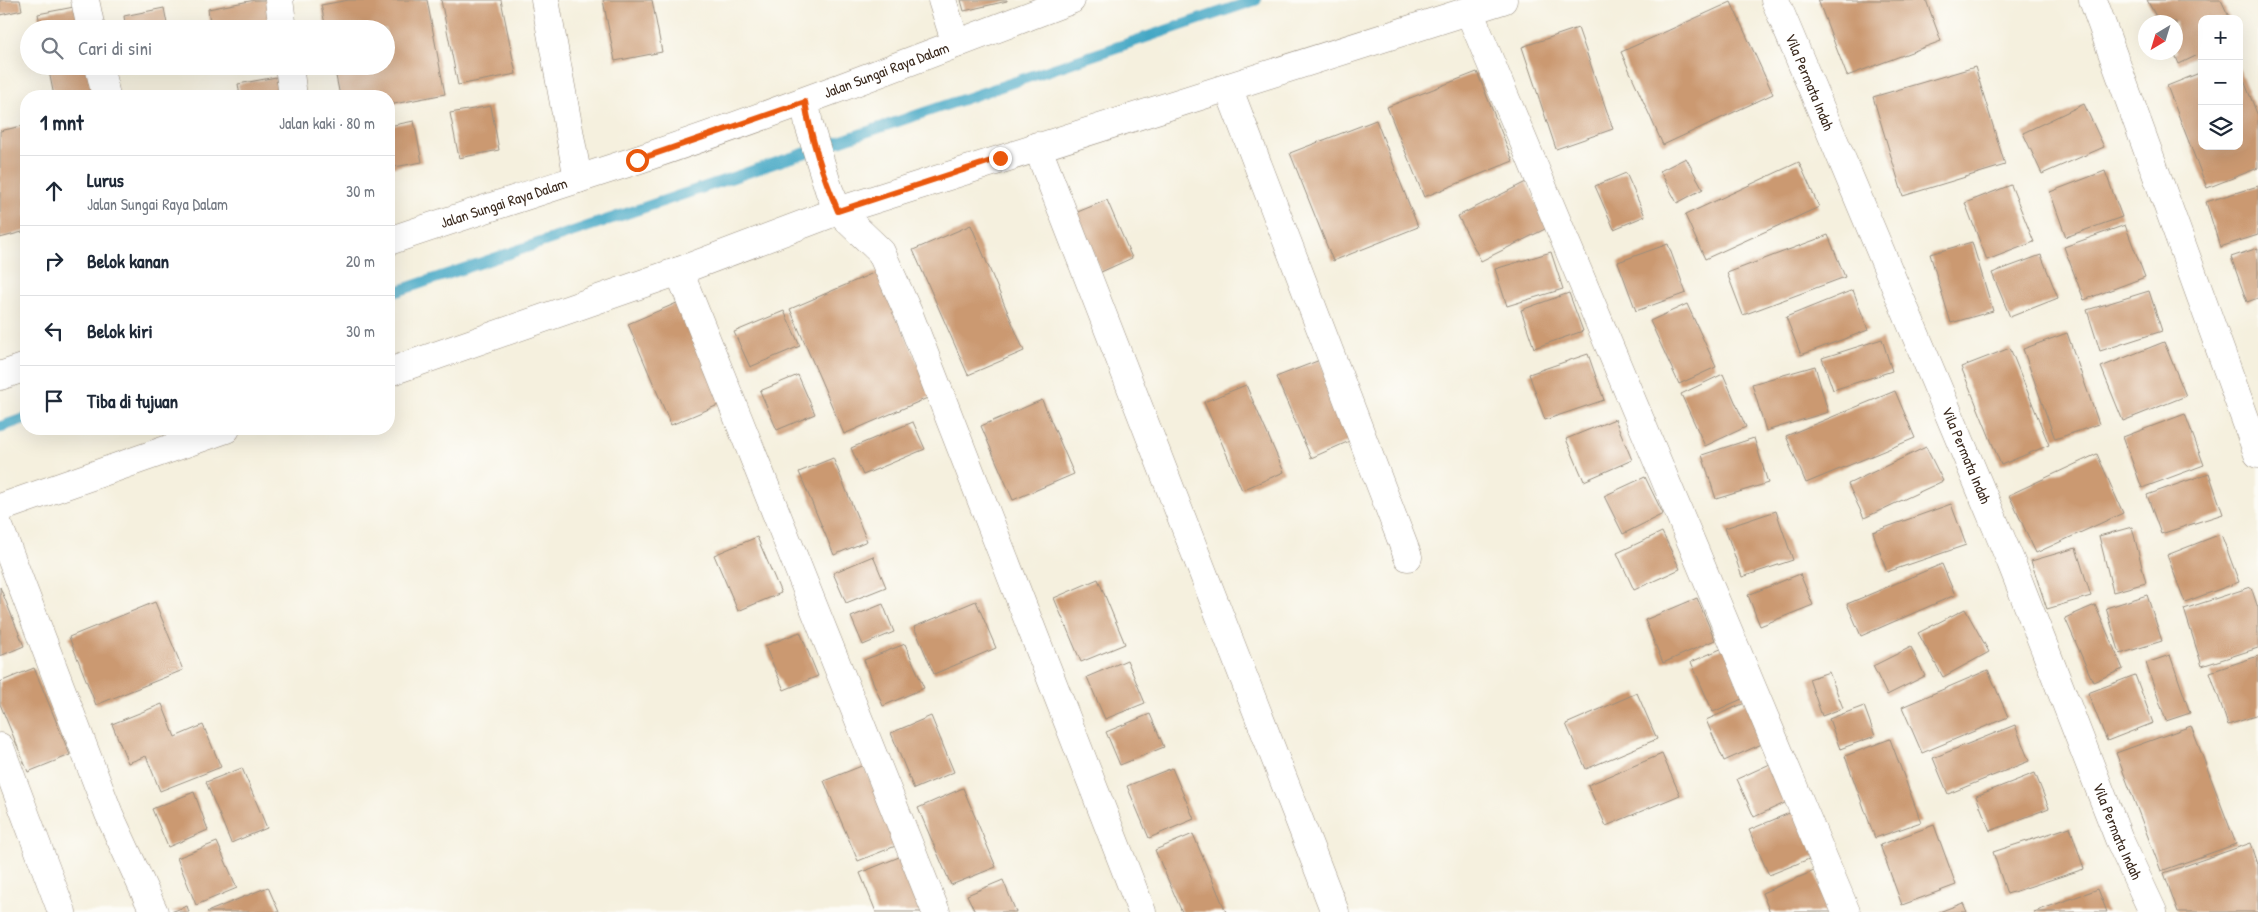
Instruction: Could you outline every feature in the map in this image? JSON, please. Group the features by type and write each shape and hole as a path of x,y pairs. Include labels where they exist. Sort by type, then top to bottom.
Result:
{"street":[{"path":"85,0 89,20"},
{"path":"279,0 282,20"},
{"path":"545,0 578,179"},
{"path":"942,0 956,44"},
{"name":"Jalan Sungai Raya Dalam","path":"395,239 578,179 807,113 956,44 1071,0"},
{"path":"395,370 679,271 834,200 1036,146 1503,0"},
{"name":"Vila Permata Indah","path":"1775,0 2011,562 2119,839 2153,912"},
{"path":"2093,0 2258,454"},
{"path":"1469,11 1846,912"},
{"path":"101,75 105,90"},
{"path":"290,75 292,90"},
{"path":"1228,87 1408,557"},
{"path":"807,113 834,200 881,252 910,317 1142,912"},
{"path":"1036,146 1142,411 1335,912"},
{"path":"679,271 936,912"},
{"path":"0,376 20,368"},
{"path":"0,508 209,435"},
{"path":"0,529 109,814 154,912"},
{"path":"0,747 62,912"}],"building":[{"path":"0,0 20,0 22,10 0,15"},
{"path":"255,0 269,0 272,20 210,20 208,9"},
{"path":"349,0 427,0 445,94 395,104 395,90 339,90 336,75 395,75 395,20 324,20 321,5"},
{"path":"441,0 501,0 516,74 458,85"},
{"path":"603,0 652,0 662,52 615,61"},
{"path":"961,0 1007,0 1007,1 964,11"},
{"path":"1818,0 1926,0 1941,41 1847,76"},
{"path":"2147,0 2221,0 2228,15 2198,15 2198,55 2179,64 2177,60 2183,60 2183,15 2155,15"},
{"path":"1731,2 1773,94 1663,145 1621,52"},
{"path":"79,6 82,20 39,20 38,14"},
{"path":"164,8 166,20 125,20 124,16"},
{"path":"1578,28 1613,129 1556,149 1522,47"},
{"path":"1975,67 2005,165 1903,196 1873,97"},
{"path":"1477,72 1513,161 1424,197 1387,107"},
{"path":"2198,74 2198,150 2243,150 2243,78 2258,116 2258,168 2207,188 2167,86"},
{"path":"50,75 93,75 96,90 53,90"},
{"path":"276,77 279,90 239,90 238,84"},
{"path":"2084,104 2104,147 2042,174 2023,133"},
{"path":"491,106 499,150 459,158 450,113"},
{"path":"1376,120 1418,227 1333,261 1290,153"},
{"path":"414,121 422,162 395,167 395,125"},
{"path":"20,126 20,233 0,238 0,131"},
{"path":"1686,158 1703,189 1677,203 1660,171"},
{"path":"1799,162 1819,207 1705,259 1685,215"},
{"path":"2105,171 2122,217 2066,237 2050,192"},
{"path":"1626,173 1645,216 1614,229 1595,186"},
{"path":"1526,182 1549,227 1481,261 1458,216"},
{"path":"2011,185 2034,242 1987,260 1965,203"},
{"path":"2258,186 2258,235 2220,247 2206,202"},
{"path":"1107,200 1132,258 1101,272 1075,213"},
{"path":"971,225 1024,351 968,375 913,250"},
{"path":"2125,225 2145,277 2084,300 2064,247"},
{"path":"1828,235 1845,277 1743,315 1727,273"},
{"path":"1972,242 1993,311 1951,323 1930,254"},
{"path":"1668,244 1686,293 1636,311 1618,262"},
{"path":"2258,248 2258,298 2247,302 2231,257"},
{"path":"1551,252 1563,289 1507,306 1495,269"},
{"path":"2041,255 2058,298 2010,317 1992,273"},
{"path":"878,271 932,396 844,434 790,309"},
{"path":"1853,290 1868,330 1801,355 1786,317"},
{"path":"2149,291 2162,331 2100,351 2087,310"},
{"path":"1569,293 1583,331 1534,348 1521,310"},
{"path":"679,302 723,403 671,425 628,324"},
{"path":"1687,304 1716,367 1679,384 1650,321"},
{"path":"784,311 800,346 750,367 734,332"},
{"path":"2067,333 2099,424 2055,439 2023,349"},
{"path":"1882,339 1892,371 1833,390 1822,358"},
{"path":"2164,342 2186,396 2123,421 2101,367"},
{"path":"2010,348 2049,445 2001,465 1961,367"},
{"path":"1588,354 1604,400 1545,420 1529,374"},
{"path":"1320,360 1354,439 1311,458 1276,377"},
{"path":"1815,366 1828,412 1766,431 1752,384"},
{"path":"1723,374 1746,427 1705,446 1681,394"},
{"path":"798,375 815,414 777,430 760,391"},
{"path":"1246,385 1284,472 1242,490 1204,402"},
{"path":"1895,391 1915,438 1806,483 1786,436"},
{"path":"1042,400 1074,474 1013,500 981,426"},
{"path":"2185,414 2204,465 2142,488 2123,437"},
{"path":"1615,419 1632,460 1584,481 1566,439"},
{"path":"913,422 925,449 863,475 851,448"},
{"path":"1754,438 1768,483 1716,499 1702,455"},
{"path":"1926,447 1943,481 1864,518 1848,484"},
{"path":"2097,454 2123,513 2036,553 2009,495"},
{"path":"833,458 867,541 834,555 799,472"},
{"path":"2209,473 2223,514 2161,534 2147,495"},
{"path":"1645,477 1663,514 1623,534 1604,496"},
{"path":"1951,504 1966,545 1887,572 1873,532"},
{"path":"1776,511 1793,560 1742,577 1725,528"},
{"path":"2132,527 2146,583 2113,592 2099,536"},
{"path":"1662,532 1680,569 1634,590 1617,553"},
{"path":"2221,534 2239,582 2185,602 2167,555"},
{"path":"757,537 781,593 738,611 714,555"},
{"path":"2076,548 2091,596 2047,609 2031,561"},
{"path":"873,556 886,587 846,603 833,573"},
{"path":"1942,564 1955,595 1861,636 1847,604"},
{"path":"1800,574 1813,605 1760,626 1748,595"},
{"path":"1098,579 1125,644 1081,662 1054,598"},
{"path":"0,587 24,646 0,656"},
{"path":"2251,587 2258,608 2258,648 2202,666 2184,609"},
{"path":"2147,595 2162,641 2120,654 2106,608"},
{"path":"1697,598 1715,640 1663,663 1645,620"},
{"path":"976,601 996,648 934,674 914,627"},
{"path":"155,602 183,670 96,705 69,637"},
{"path":"883,604 894,632 863,645 851,617"},
{"path":"2095,605 2123,669 2093,682 2065,618"},
{"path":"1965,609 1989,652 1943,677 1918,633"},
{"path":"800,632 818,676 784,690 765,646"},
{"path":"905,644 924,688 883,706 864,660"},
{"path":"1732,644 1753,694 1713,712 1691,662"},
{"path":"1911,647 1925,676 1887,695 1873,666"},
{"path":"2170,655 2190,713 2166,721 2146,663"},
{"path":"2258,656 2258,715 2228,725 2210,672"},
{"path":"1127,660 1145,703 1105,719 1087,677"},
{"path":"34,668 70,755 28,772 0,704 0,682"},
{"path":"1988,670 2008,717 1922,753 1902,707"},
{"path":"1829,672 1843,708 1822,716 1809,679"},
{"path":"2135,675 2153,723 2107,741 2088,693"},
{"path":"1637,693 1657,739 1586,769 1566,724"},
{"path":"1747,702 1764,743 1724,761 1706,720"},
{"path":"162,704 175,737 203,725 221,767 160,791 146,756 128,763 112,724"},
{"path":"1864,706 1875,736 1840,749 1829,719"},
{"path":"1150,714 1164,747 1120,765 1106,732"},
{"path":"931,716 954,772 914,789 891,733"},
{"path":"2015,725 2029,761 1948,794 1933,758"},
{"path":"2191,726 2236,844 2161,871 2116,753"},
{"path":"1890,739 1921,822 1875,838 1845,756"},
{"path":"1662,754 1680,795 1606,826 1588,785"},
{"path":"1779,760 1796,798 1754,817 1737,779"},
{"path":"864,765 898,845 858,861 824,781"},
{"path":"242,768 267,828 231,843 206,782"},
{"path":"1172,768 1194,819 1149,838 1127,786"},
{"path":"2035,773 2049,808 1990,831 1976,796"},
{"path":"963,788 996,867 951,885 918,808"},
{"path":"194,792 208,830 168,847 152,809"},
{"path":"1799,809 1819,855 1769,875 1749,830"},
{"path":"1934,825 1956,885 1902,905 1880,845"},
{"path":"2070,827 2084,869 2007,894 1993,852"},
{"path":"1193,834 1226,912 1182,912 1155,850"},
{"path":"217,842 237,888 196,905 177,858"},
{"path":"2251,843 2258,864 2258,912 2178,912 2164,873"},
{"path":"904,855 928,912 876,912 860,873"},
{"path":"1814,871 1832,912 1770,912 1762,893"},
{"path":"1003,880 1016,912 975,912 967,895"},
{"path":"268,887 279,912 207,912"},
{"path":"2098,889 2107,912 2034,912"},
{"path":"1963,903 1967,912 1939,912"},
{"path":"187,906 189,912 171,912"}],"waterway":[{"path":"395,292 1256,0"},
{"path":"0,427 20,420"}],"route":[{"path":"637,160 805,102 809,125 829,190 838,211 1000,158"}]}
